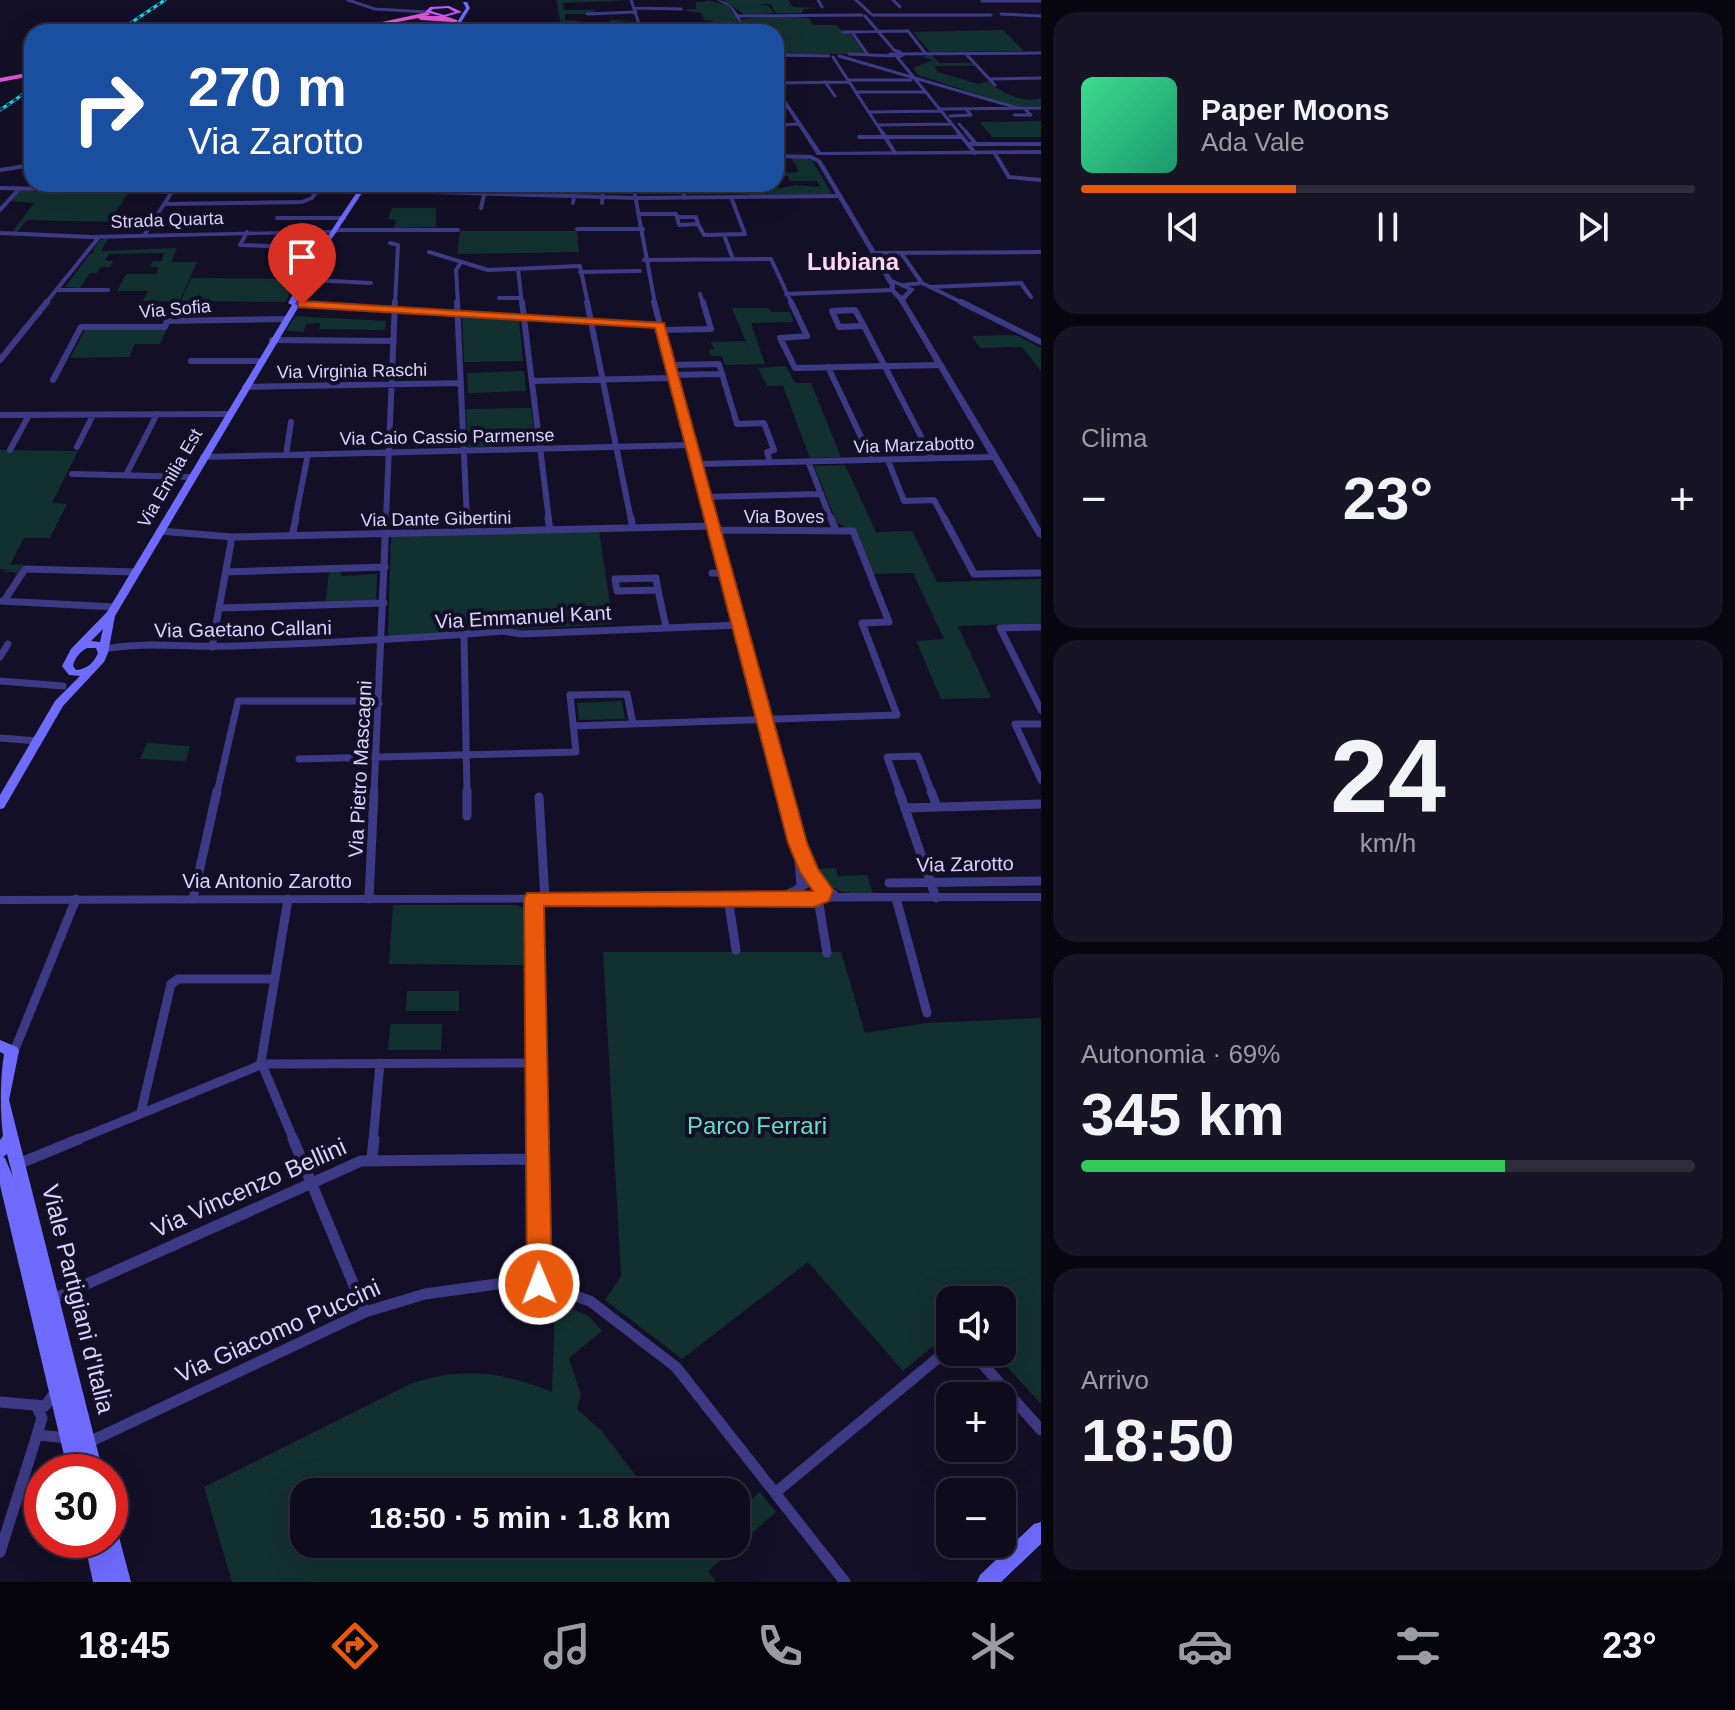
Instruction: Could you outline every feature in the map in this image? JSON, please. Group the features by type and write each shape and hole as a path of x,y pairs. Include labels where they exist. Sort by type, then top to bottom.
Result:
{"highway":[{"path":"387,24 420,15 414,11"},
{"path":"399,22 428,12"},
{"path":"391,24 441,16"},
{"path":"421,18 457,21"},
{"path":"0,79 24,74"}],"main road":[{"path":"428,12 466,1 468,8 457,21"},
{"path":"444,7 457,21"},
{"path":"428,12 457,21"},
{"name":"Via Emilia Est","path":"295,304 357,192"},
{"name":"Via Emilia Est","path":"59,704 67,666 76,651 113,610 285,317 310,280 325,249"},
{"name":"Via Emilia Est","path":"0,805 59,704 93,669 103,651 113,610"},
{"path":"76,651 95,643 103,651"},
{"path":"67,666 77,673 93,669"},
{"name":"Viale Partigiani d'Italia","path":"3,1048 5,1145 18,1164 57,1389 85,1454"},
{"name":"Viale Partigiani d'Italia","path":"0,1163 44,1303 78,1440 78,1454"},
{"path":"987,1582 1041,1531"},
{"path":"97,1558 103,1582"},
{"path":"115,1558 121,1582"}],"street":[{"path":"348,0 375,9 428,12"},
{"path":"632,0 639,24"},
{"path":"718,0 729,4 742,23"},
{"path":"818,0 822,7"},
{"path":"856,0 864,14"},
{"path":"893,0 900,7"},
{"path":"981,0 1041,1"},
{"path":"981,0 992,13"},
{"path":"587,12 681,11"},
{"path":"737,24 750,16 992,13 1041,16"},
{"path":"872,16 892,54"},
{"path":"843,32 908,31 926,54"},
{"path":"852,32 868,55"},
{"path":"784,55 1041,53"},
{"path":"966,54 995,85"},
{"path":"833,55 895,153"},
{"path":"852,56 1031,115 1023,109"},
{"path":"902,56 915,78 975,153"},
{"path":"784,85 915,78 931,82"},
{"path":"989,79 1041,78"},
{"path":"825,82 835,96"},
{"path":"856,92 926,92"},
{"path":"784,100 809,143 812,150 810,155"},
{"path":"867,110 1041,108"},
{"path":"867,110 908,112 940,109"},
{"path":"950,116 971,115 966,109"},
{"path":"908,112 917,125"},
{"path":"784,125 799,124"},
{"path":"877,125 952,124"},
{"path":"959,124 976,144"},
{"path":"859,137 962,137"},
{"path":"809,143 874,253 900,289 992,457 1016,493"},
{"path":"968,144 1041,144"},
{"path":"994,152 1009,177 1041,180"},
{"path":"784,156 1041,152"},
{"path":"0,170 24,166"},
{"path":"0,188 24,189"},
{"path":"0,210 19,189"},
{"path":"145,234 172,192"},
{"path":"164,204 308,201 315,192"},
{"path":"430,192 574,200 840,196"},
{"path":"516,202 517,192"},
{"path":"545,199 546,192"},
{"path":"574,200 575,192"},
{"path":"602,200 603,192"},
{"path":"635,192 643,229 644,260 670,365 797,843 813,892"},
{"path":"683,192 685,198"},
{"path":"481,208 484,195"},
{"path":"640,214 696,217 703,235 745,234 731,197"},
{"path":"277,218 344,218"},
{"path":"577,229 643,229"},
{"path":"336,232 458,230"},
{"path":"247,232 240,245 325,249"},
{"name":"Strada Quarta","path":"0,233 99,237 336,232"},
{"path":"724,235 733,259"},
{"path":"0,360 99,237"},
{"name":"Via Pietro Mascagni","path":"369,899 398,245 390,243"},
{"path":"429,252 460,264 488,270 579,268 640,271"},
{"path":"874,253 1041,252"},
{"path":"901,253 922,283 1041,342"},
{"path":"644,260 771,259 807,336 780,338 795,368 940,365"},
{"path":"460,264 456,268 468,532"},
{"path":"579,268 633,528"},
{"path":"518,269 550,530"},
{"path":"310,280 371,283"},
{"path":"900,289 922,283"},
{"path":"786,294 900,289 922,283"},
{"path":"930,287 1021,283 1031,297"},
{"path":"56,290 108,290"},
{"path":"295,304 711,329 700,294"},
{"path":"499,298 521,298"},
{"path":"864,326 839,327 832,311 855,310 864,326 932,458"},
{"name":"Via Sofia","path":"53,380 81,327 165,327 167,321 285,317"},
{"path":"272,340 394,341"},
{"path":"191,361 260,361"},
{"path":"670,365 719,364 737,424 764,423 774,450 767,452 774,462"},
{"path":"828,367 872,460"},
{"path":"532,381 722,374"},
{"name":"Via Virginia Raschi","path":"245,387 461,383"},
{"path":"126,475 157,414"},
{"path":"0,415 229,414"},
{"path":"10,450 29,415"},
{"path":"77,447 93,415"},
{"path":"969,415 975,419 1040,533"},
{"path":"286,455 291,422"},
{"name":"Via Caio Cassio Parmense","path":"203,457 691,445"},
{"path":"292,536 308,454"},
{"name":"Via Marzabotto","path":"697,464 992,457"},
{"path":"888,460 904,501 934,500 974,574 1041,573"},
{"path":"808,461 836,531"},
{"path":"72,474 191,477"},
{"path":"705,497 821,494"},
{"name":"Via Dante Gibertini","path":"160,531 232,537 714,528"},
{"name":"Via Boves","path":"714,528 853,531 889,622 862,623 897,715 765,719"},
{"path":"212,647 232,537"},
{"path":"226,572 385,567"},
{"path":"113,610 2,601 25,569 136,572"},
{"path":"712,573 726,573"},
{"name":"Via Emmanuel Kant","path":"656,578 659,590 617,591 615,579 656,578"},
{"path":"659,590 666,627"},
{"path":"219,608 384,603"},
{"name":"Via Emmanuel Kant","path":"382,641 464,634 740,625"},
{"path":"1041,627 1000,628 1041,710"},
{"path":"464,634 467,816"},
{"name":"Via Gaetano Callani","path":"103,651 119,646 212,647 382,641"},
{"path":"0,657 8,644"},
{"path":"0,681 63,686"},
{"path":"299,759 576,752 570,695 627,694 633,724"},
{"path":"194,895 238,701 374,701 379,704"},
{"path":"573,726 765,719"},
{"path":"1041,724 1015,724 1041,780"},
{"path":"0,738 37,741"},
{"path":"936,898 887,757 918,756 937,807"},
{"path":"539,797 536,1063 539,1284"},
{"path":"905,808 1041,804"},
{"path":"797,843 808,870 827,953"},
{"name":"Via Zarotto","path":"889,883 1041,881"},
{"name":"Via Zarotto","path":"540,898 773,898 813,892 859,898 1041,897"},
{"name":"Via Antonio Zarotto","path":"0,900 194,895 288,899 540,898"},
{"path":"728,898 736,950"},
{"name":"Via Zarotto","path":"896,898 927,1013"},
{"path":"3,1048 20,1033 76,899"},
{"path":"288,899 263,1064 365,1312"},
{"path":"141,1112 171,984 178,979 275,979"},
{"path":"372,1159 380,1063"},
{"path":"18,1164 263,1064 536,1063"},
{"name":"Via Vincenzo Bellini","path":"44,1303 361,1161 537,1159"},
{"name":"Via Giacomo Puccini","path":"78,1440 365,1312 425,1294 497,1284 539,1284 590,1301 676,1367 845,1582"},
{"path":"775,1493 936,1360"},
{"path":"984,1366 1041,1430"},
{"path":"0,1402 45,1406 57,1389"},
{"path":"0,1552 42,1418 36,1405"},
{"path":"37,1435 78,1440"}],"green space":[{"path":"556,0 629,0 563,3 564,10 597,10 593,12 598,14 565,14 565,20 610,24 561,24"},
{"path":"706,0 728,5 738,22 714,24 704,20 701,13 681,10 696,9 696,2"},
{"path":"723,0 788,0 793,7 821,8 803,9 802,13 776,13 770,4 759,4 769,6 774,13 745,15"},
{"path":"778,16 809,18 813,25 837,25 843,32 850,32 865,54 785,54 784,24 744,24 741,19"},
{"path":"610,20 635,20 614,22 626,24 610,24"},
{"path":"1003,30 1024,51 930,52 913,32"},
{"path":"931,54 939,63 973,63 975,66 934,66 938,72 978,84 989,81 1020,98 1041,98 1041,106 1017,107 918,75 913,68 933,60 922,57"},
{"path":"1041,121 1041,137 992,137 980,122"},
{"path":"791,157 812,160 832,194 749,195 748,192 784,192 784,187 795,185 820,187 817,181 790,181 788,176 784,176 784,173 799,172"},
{"path":"19,190 77,194 129,192 108,222 27,220 17,232 12,232 34,203 10,201"},
{"path":"392,208 436,208 436,227 394,228 396,220 388,219"},
{"path":"460,231 577,231 579,252 457,254"},
{"path":"108,238 101,251 177,248 171,262 197,262 179,302 143,301 148,291 117,291 126,274 156,274 159,267 150,267 153,261 162,261 164,253 109,254 105,260 113,261 110,267 101,267 97,273 90,273 80,288 65,287 94,253 100,240"},
{"path":"191,278 296,279 286,302 181,301"},
{"path":"732,308 768,308 771,312 790,312 794,322 751,323 765,364 725,365 722,356 711,356 709,350 714,349 711,342 745,341 749,349"},
{"path":"295,316 386,321 385,330 319,329 321,323 306,324 304,332 286,331"},
{"path":"462,316 519,320 523,361 464,362"},
{"path":"86,328 167,328 160,344 135,344 129,357 70,358"},
{"path":"1016,335 1041,348 1041,371 1022,347 980,348 972,336"},
{"path":"786,366 795,383 811,383 841,457 810,458 783,386 767,386 758,368"},
{"path":"524,371 526,391 468,393 467,373"},
{"path":"531,408 536,445 468,447 466,409"},
{"path":"0,450 78,451 52,503 67,504 50,538 24,538 10,565 24,564 16,575 15,572 0,572 10,570 0,569"},
{"path":"845,465 876,532 912,531 937,582 1041,579 1041,623 958,626 991,698 941,699 916,641 944,639 913,573 872,574 854,531 837,523 814,466"},
{"path":"599,531 613,624 388,637 391,536"},
{"path":"341,571 341,576 377,574 376,600 326,601 329,572"},
{"path":"622,701 625,719 579,720 577,703"},
{"path":"147,743 190,746 186,761 140,759"},
{"path":"836,868 838,876 867,875 873,894 833,888 816,869"},
{"path":"393,905 518,905 525,910 525,965 389,964"},
{"name":"Parco Ferrari","path":"603,952 841,952 865,1033 925,1023 1041,1018 1041,1404 1006,1366 1016,1366 1016,1286 936,1286 936,1344 903,1371 808,1262 682,1359 605,1300 621,1276"},
{"path":"407,991 459,991 459,1011 406,1011"},
{"path":"390,1024 442,1024 441,1050 388,1050"},
{"path":"555,1301 590,1317 602,1331 569,1358 581,1395 577,1409 601,1430 637,1478 290,1478 290,1558 723,1558 708,1571 716,1582 232,1582 204,1487 406,1386 425,1380 479,1374 515,1379 552,1392"},
{"path":"760,1492 776,1512 750,1535 750,1501"}],"railway":[{"path":"129,24 165,0"},
{"path":"0,110 24,94"}],"district":[{"name":"Lubiana","path":"853,262"}],"route":[{"path":"302,305 660,325 797,843 809,872 824,890 822,896 814,899 534,898 539,1284"}]}
